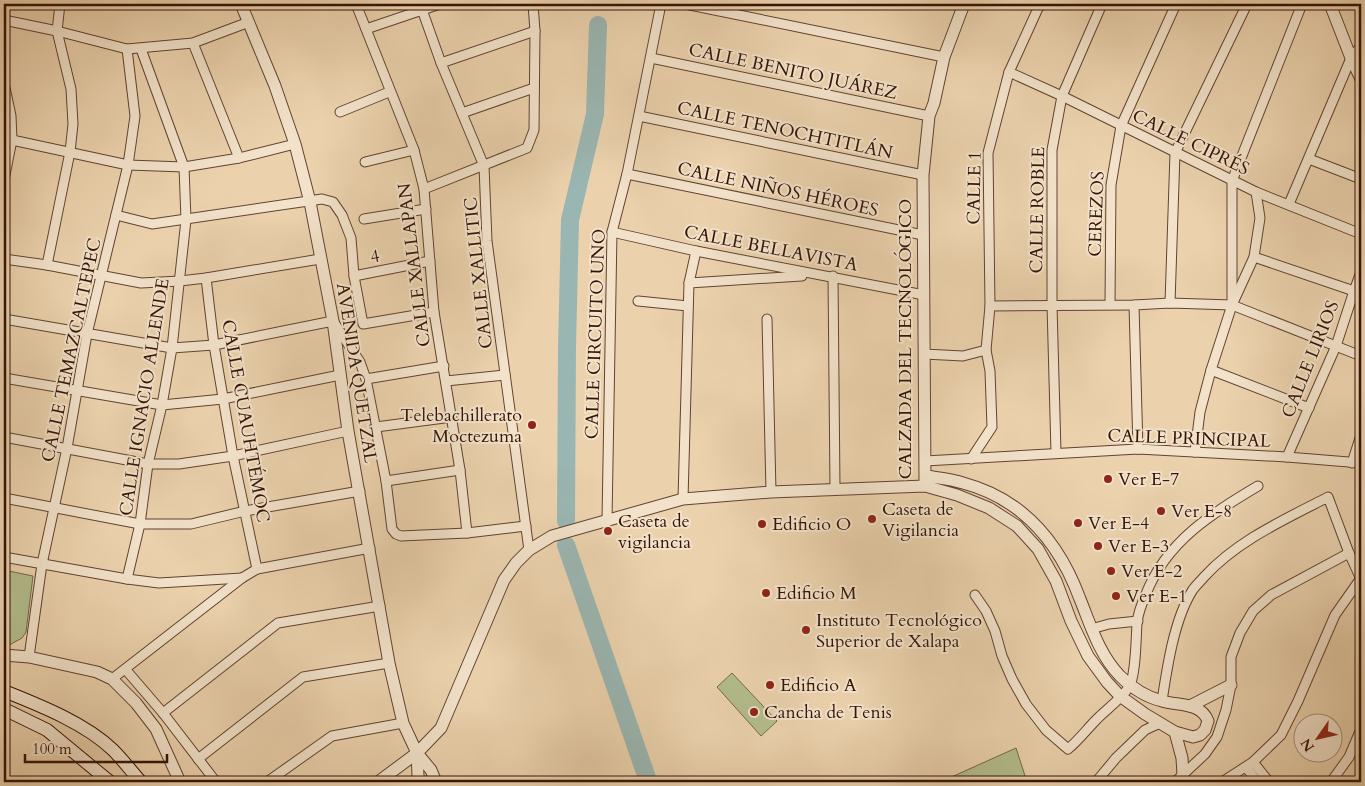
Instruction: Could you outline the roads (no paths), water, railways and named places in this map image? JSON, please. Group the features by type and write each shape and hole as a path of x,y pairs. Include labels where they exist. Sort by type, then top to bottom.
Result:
{"main road":[{"path":"4,691 52,710 93,735 112,749 141,782"},
{"path":"4,709 47,730 110,782"}],"street":[{"path":"47,265 70,152 73,124 71,89 57,31 60,4"},
{"name":"AVENIDA QUETZAL","path":"241,4 275,86 295,144 310,202 333,321 348,431 389,663 403,723 417,753"},
{"name":"CALLE XALLAPAN","path":"356,4 414,150 424,189 434,312 460,470 467,532"},
{"path":"366,30 421,7 440,4"},
{"path":"424,189 527,148 534,130 535,31 533,4"},
{"name":"CALLE CIRCUITO UNO","path":"607,520 612,232 627,174 662,4"},
{"path":"685,4 944,57"},
{"name":"CALZADA DEL TECNOLÓGICO","path":"378,782 417,753 441,728 504,580 516,563 529,550 552,536 683,499 926,481 925,461 930,355 924,295 923,175 929,116 934,103 944,57 964,4"},
{"name":"CALLE 1","path":"971,458 992,428 990,370 986,350 990,306 988,154 1009,72 1040,4"},
{"name":"CALLE ROBLE","path":"1056,453 1052,305 1052,150 1062,96 1102,4"},
{"name":"CEREZOS","path":"1110,304 1111,185 1121,126 1176,4"},
{"path":"1170,303 1176,153 1247,4"},
{"path":"1232,305 1232,181 1302,4"},
{"path":"1330,4 1361,79"},
{"name":"CALLE XALLITIC","path":"421,7 441,63 484,166 487,241 529,550"},
{"path":"4,20 127,49 193,43 249,22"},
{"path":"441,63 535,31"},
{"path":"193,43 239,158"},
{"path":"1289,204 1351,58 1361,46"},
{"name":"CALLE TEMAZCALTEPEC","path":"29,658 42,564 67,448 88,334 128,165 135,116 127,49"},
{"path":"141,49 184,167 186,220"},
{"name":"CALLE BENITO JUÁREZ","path":"651,58 929,116"},
{"name":"CALLE CIPRÉS","path":"1009,72 1062,96 1232,181 1361,234"},
{"path":"4,83 11,116 12,140 4,180"},
{"path":"462,113 534,88"},
{"path":"340,112 390,92"},
{"name":"CALLE TENOCHTITLÁN","path":"639,116 923,175"},
{"path":"12,140 128,165 184,167 239,158 295,144"},
{"path":"365,162 414,150"},
{"path":"1309,159 1361,178"},
{"name":"CALLE NIÑOS HÉROES","path":"627,174 923,235"},
{"path":"1195,452 1200,412 1211,370 1232,305 1254,257 1260,218 1256,192"},
{"path":"116,215 152,224 322,199 333,202 342,214 351,238 354,276 363,324 434,312"},
{"path":"364,219 426,209"},
{"name":"CALLE IGNACIO ALLENDE","path":"127,579 140,524 148,464 162,405 172,348 186,220"},
{"name":"CALLE BELLAVISTA","path":"612,232 696,251 924,295"},
{"path":"683,499 689,282 696,251"},
{"path":"1254,257 1354,291"},
{"path":"4,259 47,265 141,283 180,282 320,259"},
{"name":"4","path":"354,276 430,262"},
{"name":"CALLE LIRIOS","path":"1288,457 1336,346 1361,272"},
{"path":"689,282 815,275"},
{"path":"833,276 835,489"},
{"name":"CALLE CUAUHTÉMOC","path":"206,278 214,345 233,456 257,569"},
{"path":"638,301 688,306"},
{"path":"990,306 1170,303 1232,305 1361,356"},
{"path":"1134,305 1138,449"},
{"path":"4,318 172,348 214,345 333,321 360,362 366,379 386,481 392,530 401,536 526,526"},
{"path":"768,319 771,492"},
{"path":"930,355 963,356 986,350"},
{"path":"366,379 444,366"},
{"path":"1211,370 1309,408"},
{"path":"4,378 162,405 224,399 340,375"},
{"path":"446,381 505,375"},
{"path":"376,427 452,417"},
{"path":"4,437 148,464 180,464 233,456 348,431"},
{"path":"1357,463 1361,435"},
{"name":"CALLE PRINCIPAL","path":"925,461 1138,449 1288,457 1357,463"},
{"path":"386,481 460,470"},
{"path":"926,481 964,483 993,494 1016,508 1040,528 1056,549 1072,576 1091,629 1111,667 1130,686 1162,701 1190,706 1204,713 1208,721 1205,730 1200,735 1193,737 1175,732 1120,696 1088,656 1071,621 1056,581 1038,549 1017,526 989,508 957,496 926,481"},
{"path":"975,595 996,631 1002,656 1026,704 1046,730 1068,749 1130,686 1136,651 1138,621 1146,593 1157,571 1172,549 1208,517 1258,486"},
{"path":"4,498 140,524 191,524 245,511 360,491"},
{"path":"1162,701 1178,621 1192,591 1212,568 1239,546 1328,497 1361,579 1335,615 1298,701 1281,735 1250,764 1222,782"},
{"path":"112,679 242,578 257,569 370,548"},
{"path":"1179,778 1205,754 1217,736 1226,710 1230,685 1231,657 1240,633 1253,611 1271,595 1349,553"},
{"path":"4,557 159,583 242,578"},
{"path":"163,713 278,623 380,606"},
{"path":"1091,629 1108,624 1138,621"},
{"path":"4,655 29,658 97,672 112,679 136,703 156,729 180,782"},
{"path":"198,759 303,677 389,663"},
{"path":"126,670 163,713 216,782"},
{"path":"1190,706 1230,685"},
{"path":"1145,730 1146,714"},
{"path":"267,782 332,736 403,723"},
{"path":"1096,782 1116,758 1145,730 1160,723"},
{"path":"1331,782 1349,757 1361,729"},
{"path":"1175,732 1182,758 1179,778"},
{"path":"417,753 420,782"},
{"path":"417,753 431,770 436,782"},
{"path":"1250,764 1257,782"},
{"path":"1250,764 1269,782"}],"waterway":[{"path":"566,521 570,220 595,114 598,25"},
{"path":"566,545 647,778"}],"place":[{"name":"Telebachillerato Moctezuma","path":"532,425"},
{"name":"Ver E-7","path":"1108,479"},
{"name":"Ver E-8","path":"1161,511"},
{"name":"Caseta de Vigilancia","path":"872,519"},
{"name":"Ver E-4","path":"1078,523"},
{"name":"Edificio O","path":"762,524"},
{"name":"Caseta de vigilancia","path":"608,531"},
{"name":"Ver E-3","path":"1098,546"},
{"name":"Ver E-2","path":"1111,571"},
{"name":"Edificio M","path":"766,593"},
{"name":"Ver E-1","path":"1116,596"},
{"name":"Instituto Tecnológico Superior de Xalapa","path":"806,630"},
{"name":"Edificio A","path":"770,685"},
{"name":"Cancha de Tenis","path":"754,712"}]}
